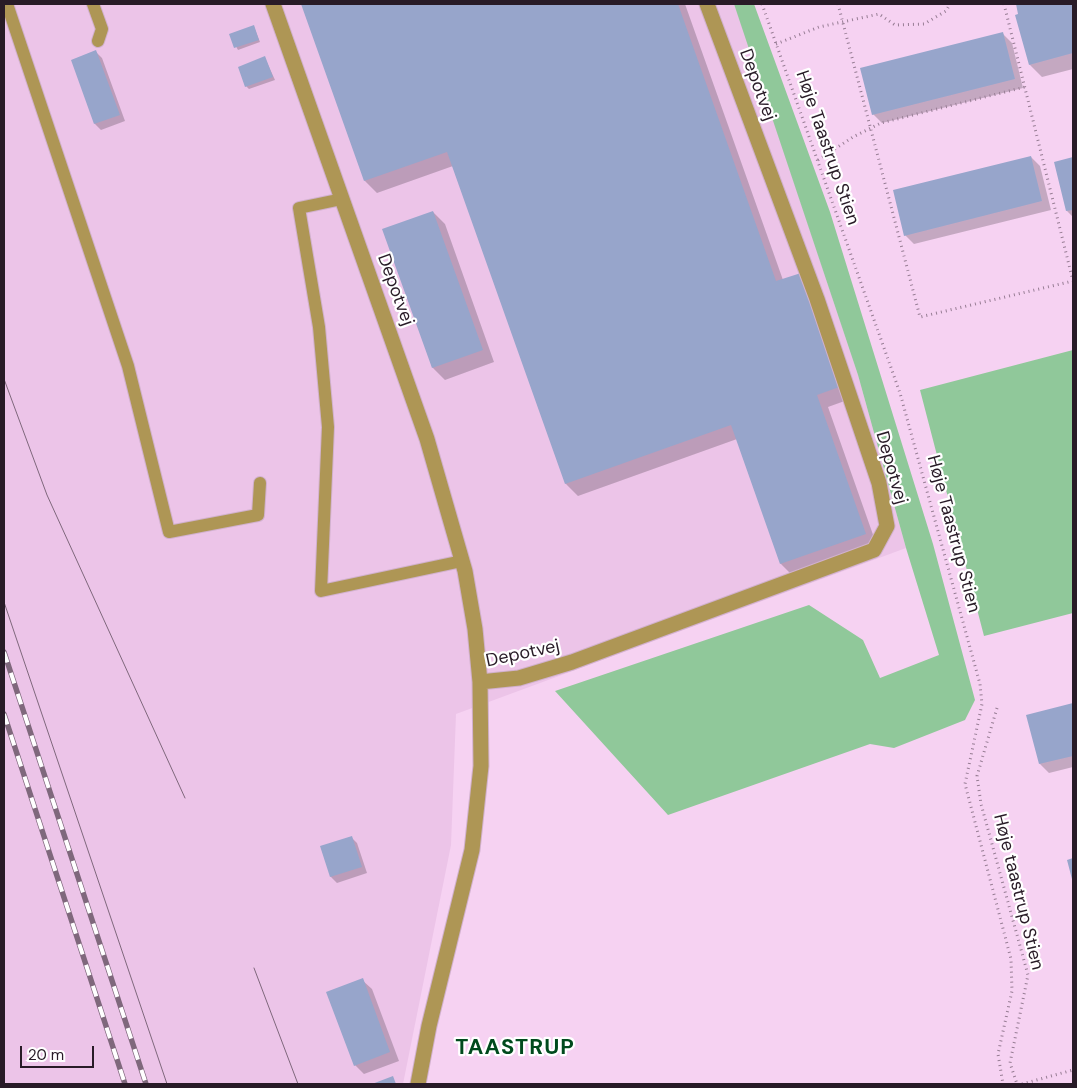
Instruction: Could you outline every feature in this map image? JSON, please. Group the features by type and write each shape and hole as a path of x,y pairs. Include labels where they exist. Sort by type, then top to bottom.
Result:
{"street":[{"name":"Depotvej","path":"273,4 427,439 462,561 475,629 480,682 481,766 472,850 429,1026 418,1084"},
{"name":"Depotvej","path":"480,682 519,678 572,662 874,550 887,526 879,483 817,299 707,4"}],"lane":[{"path":"7,4 128,366 169,532 258,515 260,483"},
{"path":"93,4 102,29 98,41"},
{"path":"342,198 298,208 319,327 328,427 321,591 462,561"}],"path":[{"name":"Høje Taastrup Stien","path":"762,4 900,393 980,684 982,704 964,784 1011,959 1012,991 998,1054 1003,1084"},
{"path":"838,4 869,129 920,317 1073,281 1004,4"},
{"path":"776,44 842,22 879,14 895,25 924,24 946,11 950,4"},
{"path":"817,160 882,123 1025,87"},
{"name":"Høje taastrup Stien","path":"997,708 977,776 981,804 1028,975 1010,1064 1017,1084"},
{"path":"1022,1084 1073,1070"}],"shaded area":[{"path":"4,4 734,4 743,28 858,375 906,548 456,714 451,845 403,1084 4,1084"}],"green space":[{"path":"734,4 754,4 830,212 933,544 975,700 965,720 894,748 870,744 668,815 555,691 809,605 863,640 880,678 939,655 906,548 858,375"},
{"path":"1073,350 1073,613 984,636 920,390"}],"building":[{"path":"301,4 678,4 776,281 801,273 842,386 817,395 866,534 780,564 731,425 565,484 447,152 364,181"},
{"path":"1016,4 1073,4 1073,53 1029,65 1015,15 1018,14"},
{"path":"254,25 259,40 234,48 229,34"},
{"path":"1003,32 1015,79 872,115 860,68"},
{"path":"96,50 120,115 94,124 71,60"},
{"path":"265,56 273,77 245,87 238,67"},
{"path":"1031,156 1042,201 904,236 893,190"},
{"path":"1073,157 1073,210 1066,211 1054,162"},
{"path":"433,211 483,350 432,368 382,229"},
{"path":"1073,703 1073,756 1039,764 1026,715"},
{"path":"352,836 362,867 330,877 320,846"},
{"path":"1073,858 1073,883 1067,860"},
{"path":"363,978 390,1052 354,1066 326,992"},
{"path":"393,1076 396,1084 372,1084"}],"tram line":[{"path":"4,379 47,495 185,798"},
{"path":"4,602 167,1084"},
{"path":"254,968 298,1084"}],"railway":[{"path":"4,652 146,1084"},
{"path":"4,714 125,1084"}],"district":[{"name":"TAASTRUP","path":"515,1048"}]}
